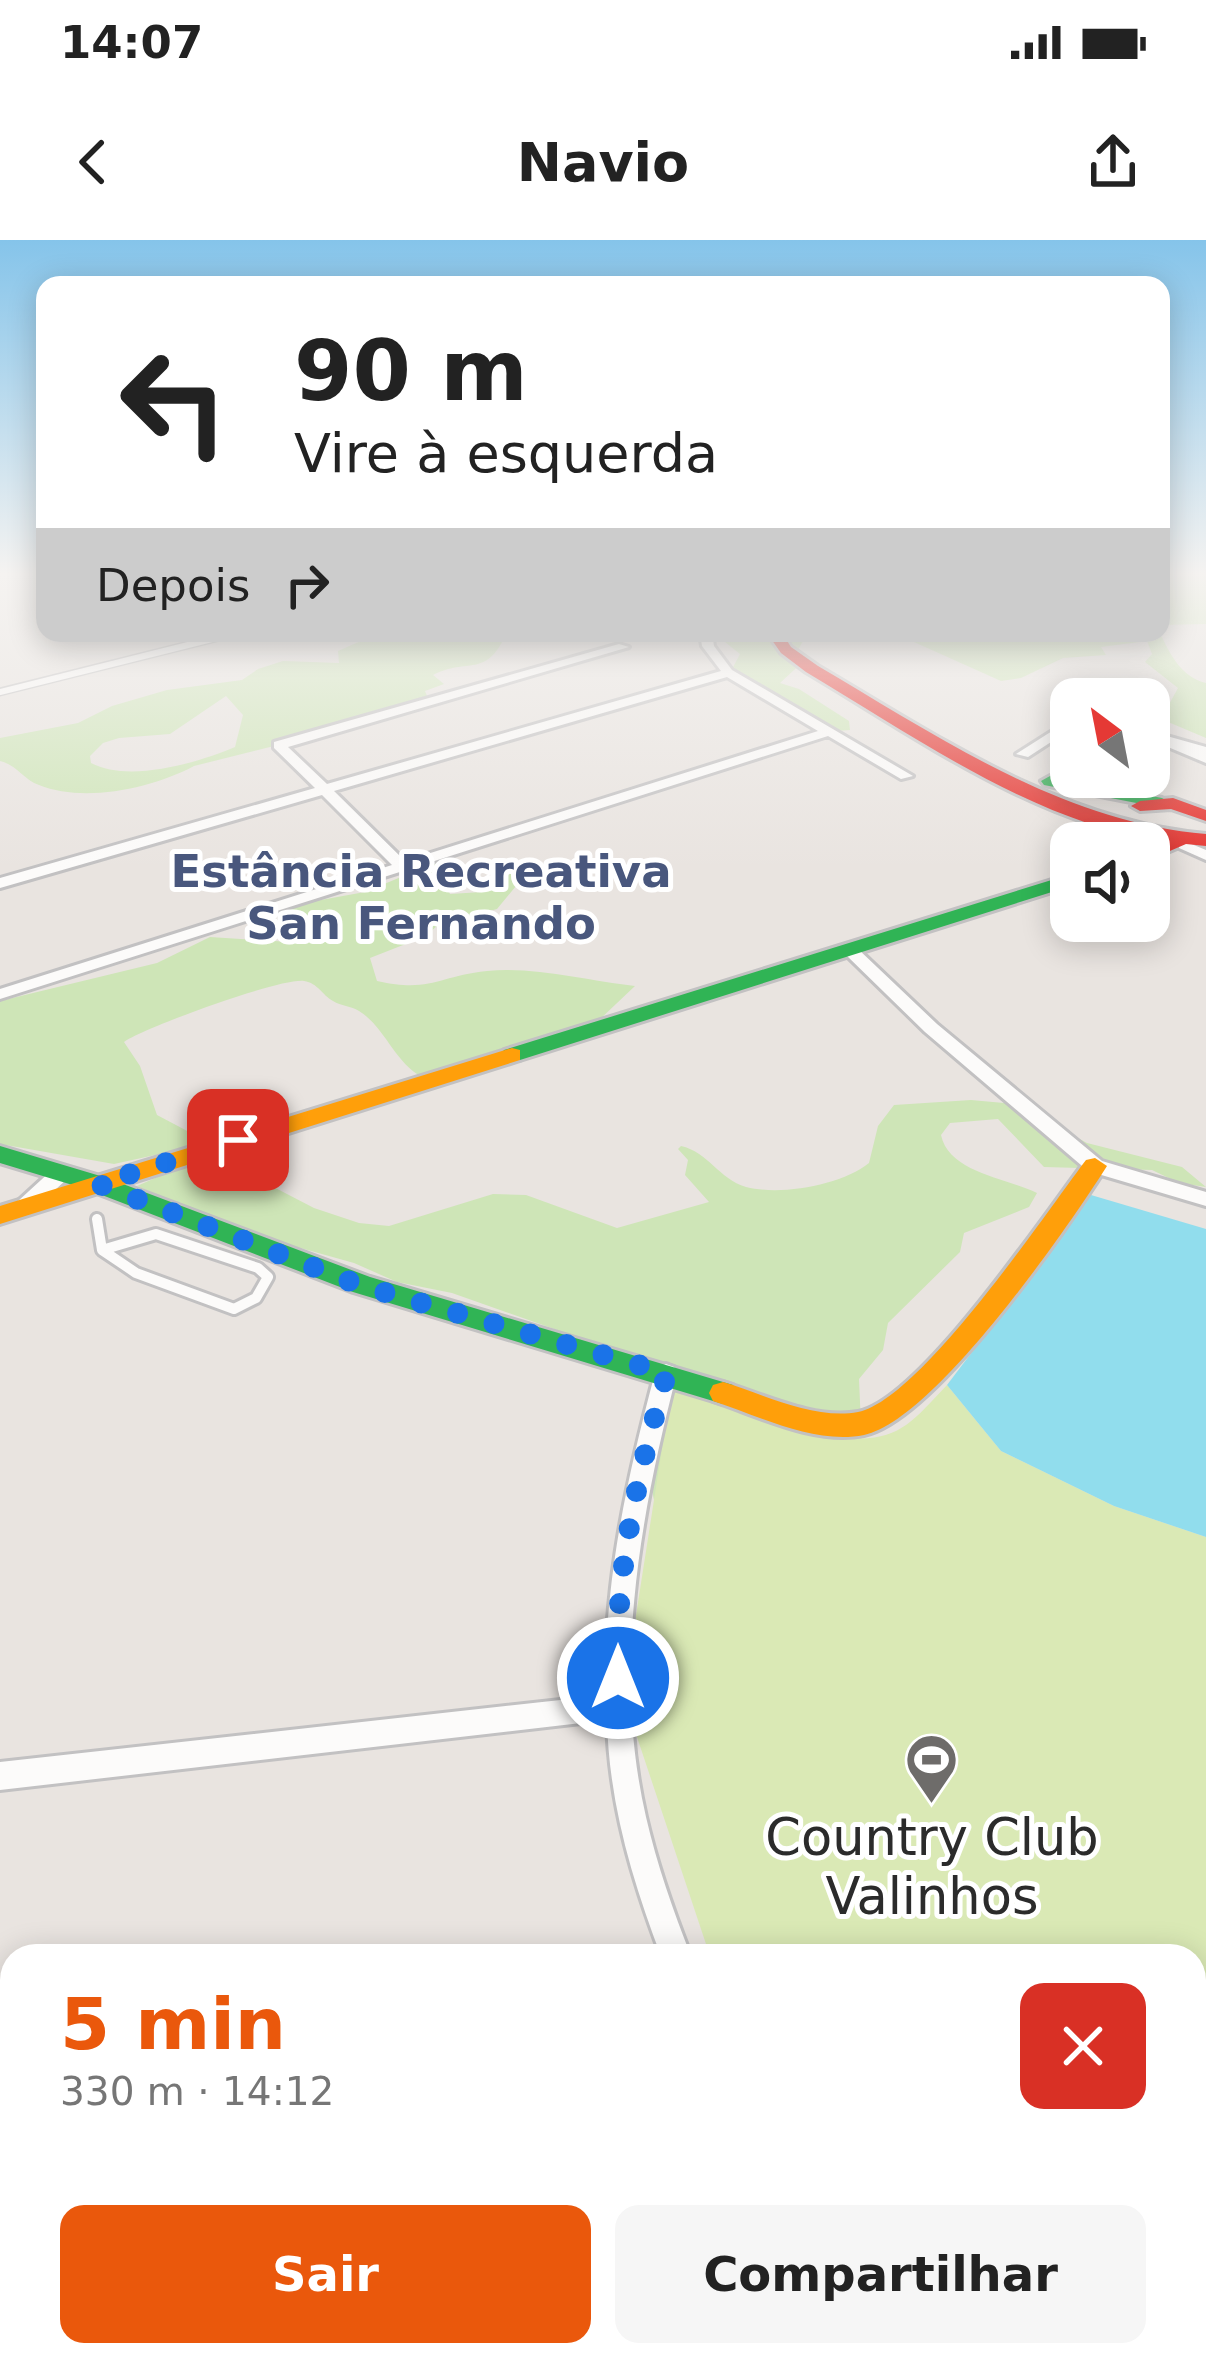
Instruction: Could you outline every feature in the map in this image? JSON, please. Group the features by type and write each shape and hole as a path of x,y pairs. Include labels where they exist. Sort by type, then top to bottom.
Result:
{"main road":[{"path":"816,671 1068,807 1176,845"},
{"path":"988,766 1050,777"},
{"path":"1153,798 1129,818 1176,845"},
{"path":"1167,798 1202,810"},
{"path":"8,1211 1050,887"},
{"path":"0,1154 98,1184 362,1286 667,1373 823,1424 859,1426 895,1414 1095,1166"},
{"path":"8,1211 28,1189 32,1177 28,1164"}],"street":[{"path":"404,867 279,746 539,671"},
{"path":"0,883 728,673 906,776"},
{"path":"2,993 827,732"},
{"path":"1023,754 1050,737"},
{"path":"1170,742 1206,755"},
{"path":"851,951 931,1028 1095,1166 1206,1199"},
{"path":"8,1211 60,1174"},
{"path":"667,1373 637,1476 619,1596 619,1706 624,1773 640,1848 672,1944"},
{"path":"0,1776 619,1706"}],"lane":[{"path":"0,692 83,671"},
{"path":"98,1219 102,1250 136,1273 234,1309 254,1302 267,1286 268,1276 258,1268 156,1234 102,1250"}],"green space":[{"path":"255,671 442,671 433,675 444,684 370,722 194,766 117,791 57,790 34,783 0,761 0,738 78,723 112,706 167,690 242,680","holes":["226,696 243,715 235,747 143,771 107,769 91,763 90,756 103,743 119,738 170,734"]},
{"path":"731,671 793,671 780,683 799,689 849,721 850,730 836,731"},
{"path":"979,671 1035,671 1001,681"},
{"path":"1157,671 1185,671 1206,683 1206,738 1170,723 1170,703 1178,688"},
{"path":"437,862 450,894 482,892 516,870 521,880 497,909 439,924 426,936 370,958 377,981 423,984 505,970 635,986 597,1022 422,1077 356,1009 333,1001 304,981 268,987 124,1042 140,1066 157,1115 210,1143 114,1164 0,1144 0,1001 157,963 210,937 290,942 294,937 280,919 293,905 365,892"},
{"path":"971,1100 1015,1104 1087,1143 1182,1167 1206,1187 1179,1183 1152,1170 1044,1167 998,1119 950,1123 941,1135 955,1158 1037,1193 1029,1207 964,1233 960,1252 888,1323 883,1350 859,1379 862,1448 663,1519 652,1491 652,1475 673,1396 649,1367 452,1293 397,1282 354,1263 240,1231 137,1186 214,1152 242,1160 260,1180 314,1208 359,1223 389,1226 493,1194 526,1195 617,1228 709,1202 685,1175 688,1160 678,1149 681,1146 746,1187 810,1187 869,1163 878,1126 894,1105"},
{"name":"Country Club Valinhos","path":"947,1385 1001,1451 1114,1506 1206,1537 1206,1944 706,1944 630,1716 629,1660 671,1391 840,1437 889,1434 923,1411"}],"water":[{"path":"1091,1195 1206,1229 1206,1537 1114,1506 1001,1451 947,1385"}],"traffic: fast":[{"path":"1137,798 1162,803"},
{"path":"512,1055 1050,887"},
{"path":"0,1154 98,1184 362,1285 723,1393"}],"traffic: slow":[{"path":"0,1215 512,1055"},
{"path":"723,1393 830,1424 865,1423 890,1411 952,1351 1095,1166"}],"traffic: jam":[{"path":"816,671 951,750 1056,803 1159,836 1206,840"},
{"path":"1140,806 1173,803 1206,816"},
{"path":"1170,846 1177,844"}],"place":[{"name":"Country Club Valinhos","path":"932,1805"}],"district":[{"name":"Estância Recreativa San Fernando","path":"421,897"}],"route":[{"path":"238,1140 98,1184 362,1286 667,1373 637,1476 619,1596 618,1678"}]}
